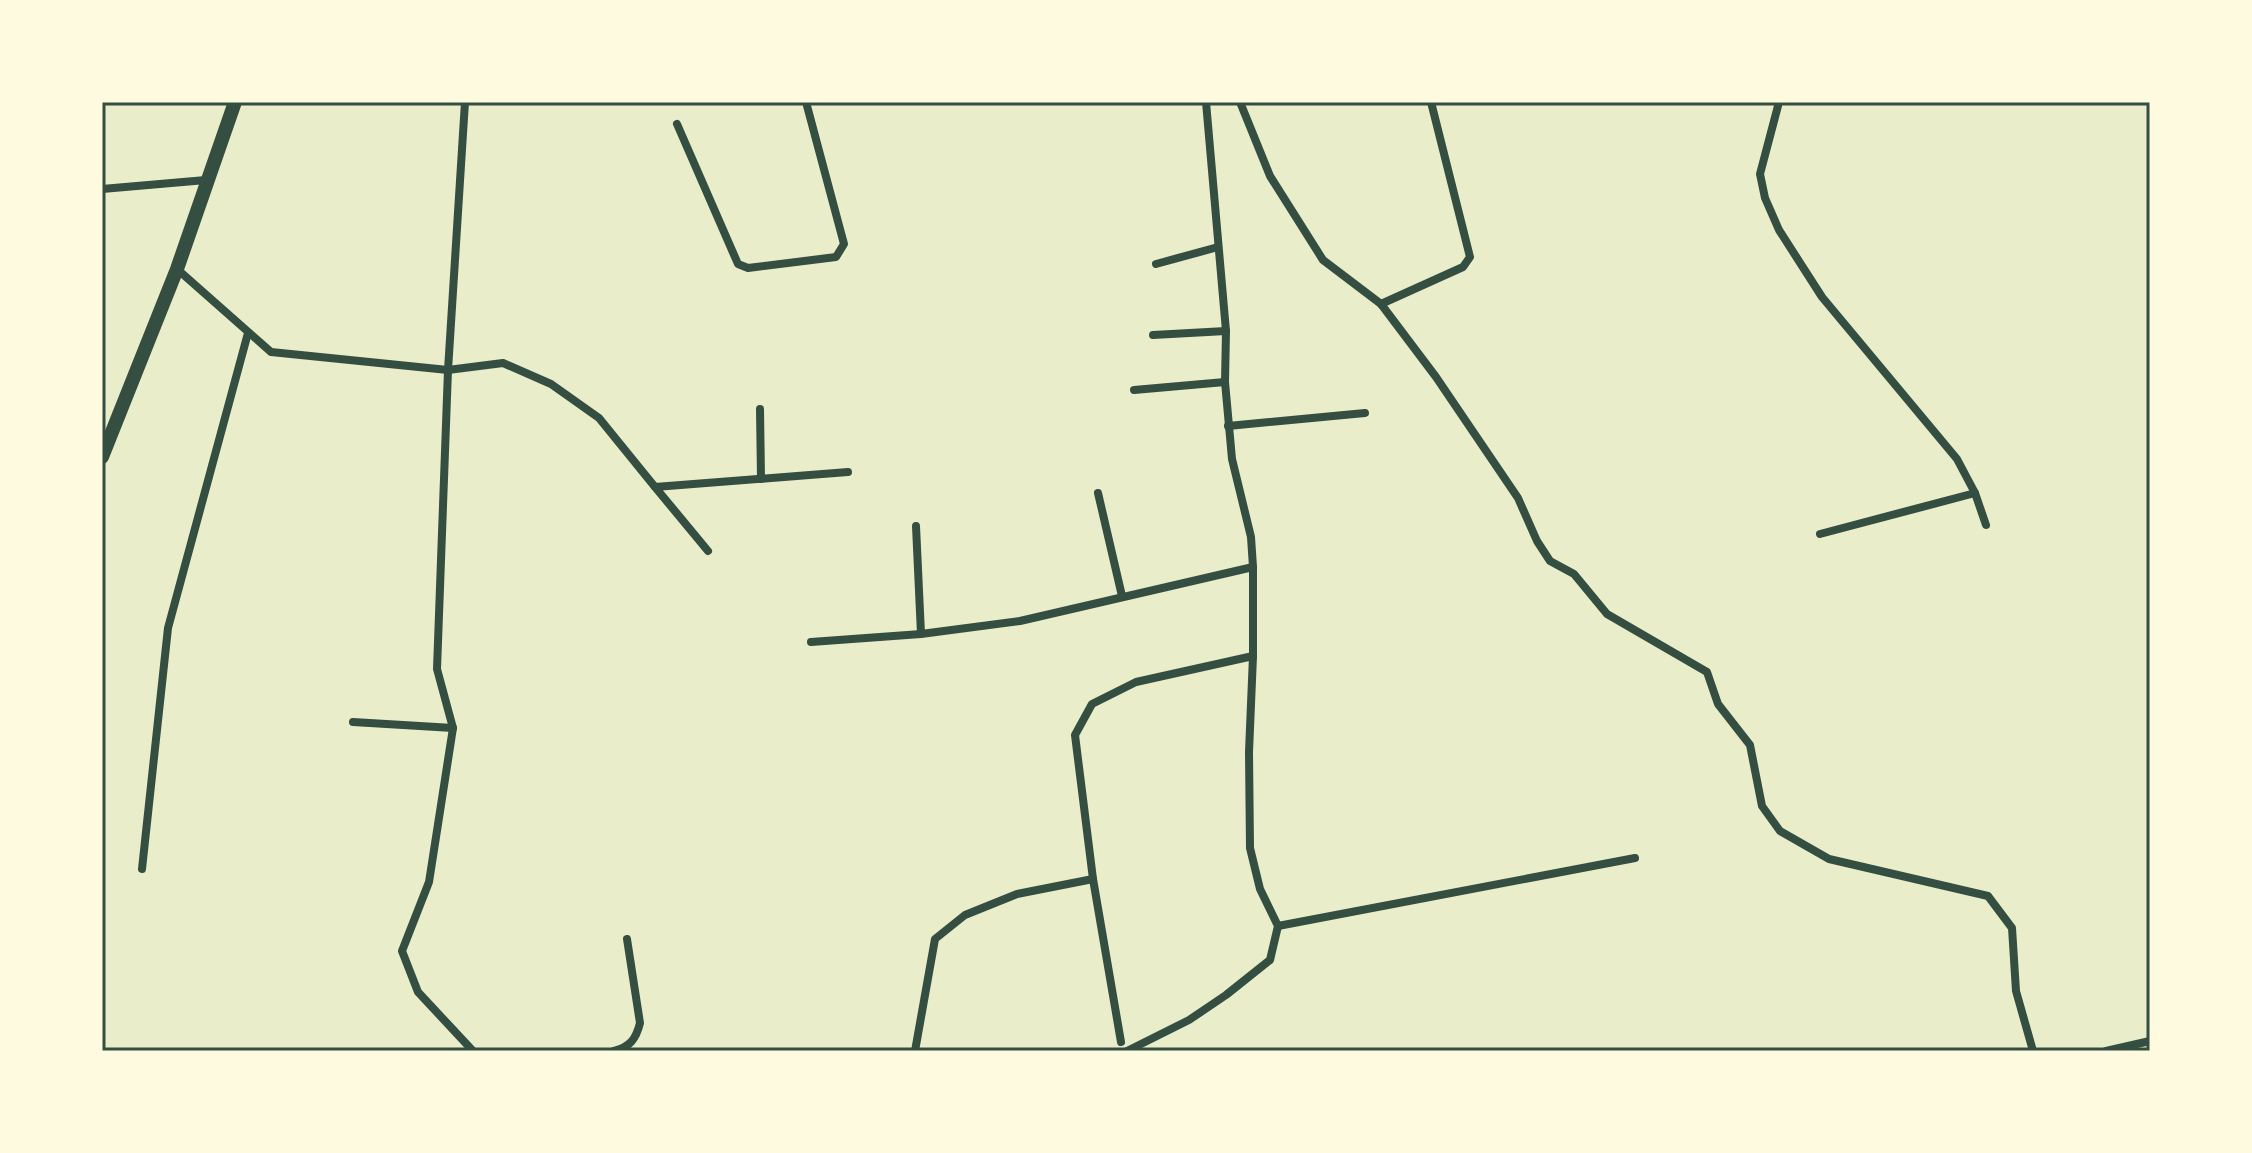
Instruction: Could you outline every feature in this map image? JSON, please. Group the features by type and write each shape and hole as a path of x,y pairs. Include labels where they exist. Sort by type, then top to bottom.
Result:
{"main road":[{"path":"102,457 177,269 235,102"}],"street":[{"path":"465,102 448,370 437,669 453,728 429,882 402,951 418,992 473,1051"},
{"path":"677,124 738,264 748,268 836,257 844,244 806,102"},
{"path":"1127,1051 1189,1020 1270,960 1278,926 1260,889 1250,848 1253,567 1251,537 1232,459 1228,426 1226,331 1206,102"},
{"path":"1240,102 1270,176 1323,260 1381,304 1436,377 1518,498 1537,541 1550,561 1574,574 1607,614 1707,672 1718,704 1750,745 1762,806 1780,831 1829,859 1988,896 2012,928 2016,991 2033,1051"},
{"path":"1381,304 1463,267 1470,257 1431,102"},
{"path":"1779,102 1760,174 1765,198 1779,230 1822,297 1957,459 1975,493 1986,525"},
{"path":"102,189 206,180"},
{"path":"1156,264 1218,247"},
{"path":"177,269 271,352 448,370 503,363 551,384 599,418 708,551"},
{"path":"1153,335 1226,331"},
{"path":"142,869 168,628 248,333"},
{"path":"1134,390 1225,382"},
{"path":"760,409 761,479"},
{"path":"1228,426 1365,413"},
{"path":"655,487 848,472"},
{"path":"1098,493 1122,596"},
{"path":"1820,534 1975,493"},
{"path":"916,526 921,634"},
{"path":"811,642 921,634 1020,621 1253,567"},
{"path":"1121,1042 1093,879 1075,735 1092,704 1136,682 1253,656"},
{"path":"353,722 453,728"},
{"path":"1278,926 1635,858"},
{"path":"915,1051 935,939 965,915 1017,894 1093,879"},
{"path":"614,1051 626,1048 637,1037 640,1023 627,939"},
{"path":"2106,1051 2150,1041"}]}
